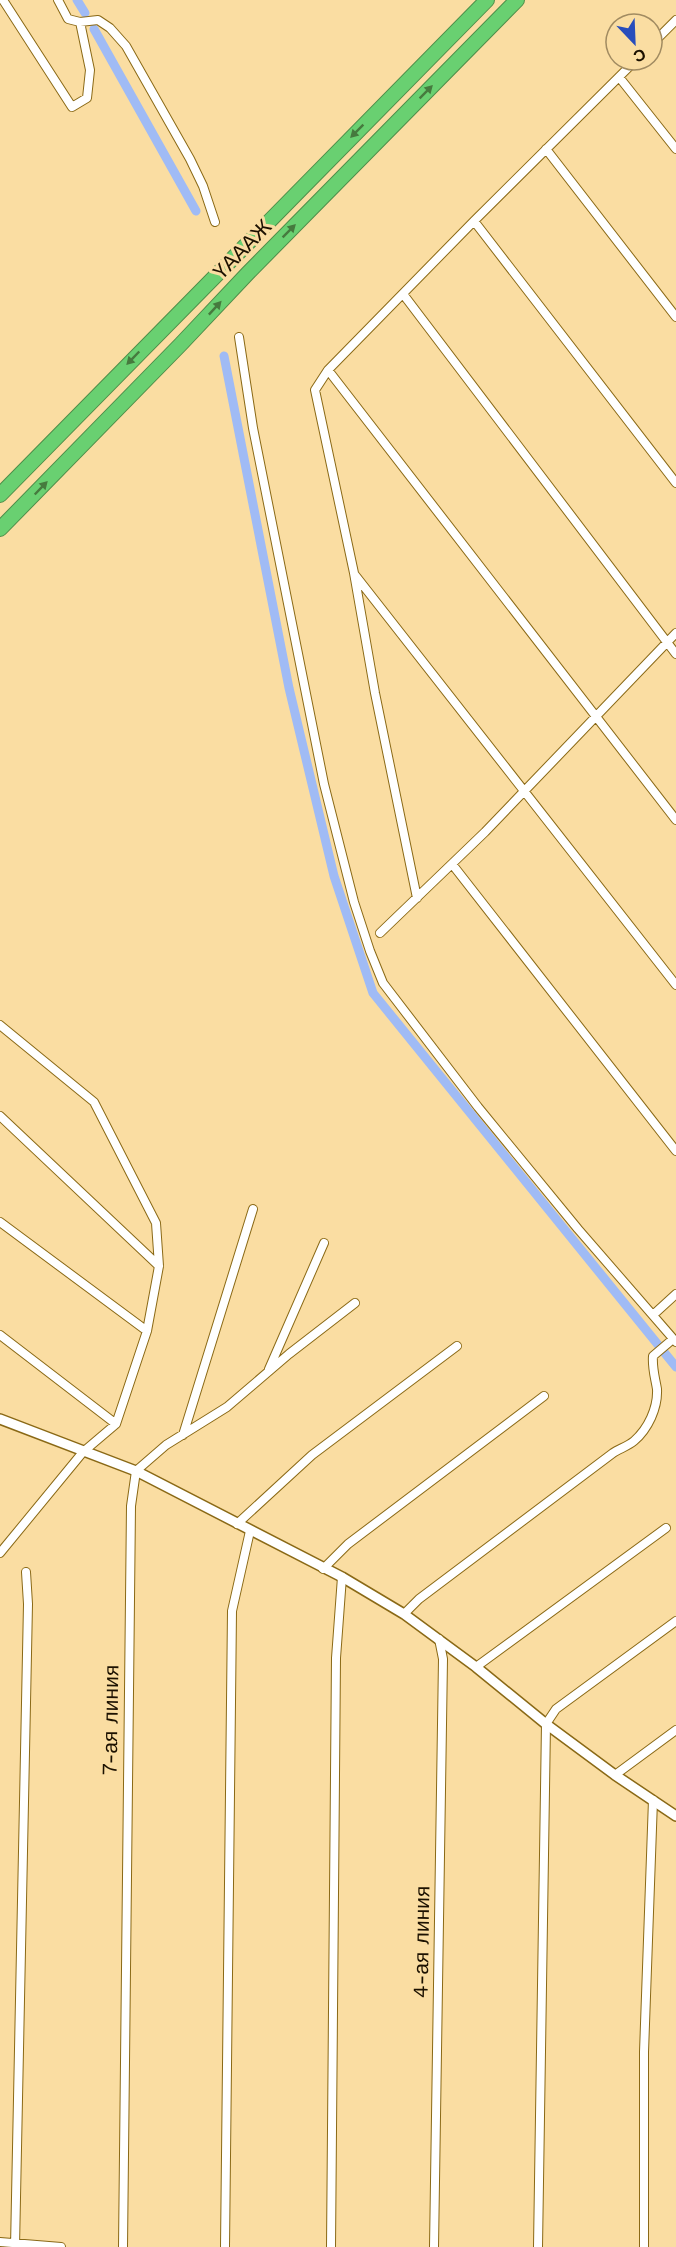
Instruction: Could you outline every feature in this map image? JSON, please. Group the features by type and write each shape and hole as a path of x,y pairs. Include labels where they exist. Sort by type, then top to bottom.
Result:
{"highway":[{"name":"ҮАААЖ","path":"0,495 487,0"},
{"name":"ҮАААЖ","path":"0,529 517,0"}],"street":[{"path":"3,0 72,107 87,98 90,70 80,22"},
{"path":"58,0 68,19 80,22 98,20 110,28 126,46 190,159 203,186 215,222"},
{"path":"664,32 676,20"},
{"path":"417,898 375,693 354,573 315,390 328,370 624,72"},
{"path":"619,77 676,150"},
{"path":"546,149 676,317"},
{"path":"474,221 676,483"},
{"path":"403,294 676,654"},
{"path":"239,337 253,428 324,784 354,902 383,983 485,1116 672,1341 654,1356 652,1368 657,1390 655,1409 633,1441 613,1453 419,1599 404,1614"},
{"path":"328,370 676,820"},
{"path":"354,573 676,985"},
{"path":"380,933 452,864 676,633"},
{"path":"452,864 676,1151"},
{"path":"0,1025 94,1102 156,1223 159,1266 147,1331 116,1424 83,1452 0,1553"},
{"path":"0,1116 159,1266"},
{"path":"183,1435 253,1209"},
{"path":"0,1222 147,1331"},
{"path":"267,1373 324,1243"},
{"path":"652,1315 676,1294"},
{"path":"136,1471 166,1445 227,1407 355,1303"},
{"path":"0,1335 116,1424"},
{"path":"237,1524 312,1455 457,1346"},
{"path":"323,1569 348,1544 544,1396"},
{"path":"0,1419 136,1471 342,1577 404,1614 439,1639 546,1724 676,1816"},
{"name":"7-ая линия","path":"123,2247 131,1506 136,1471"},
{"path":"476,1667 666,1528"},
{"path":"225,2247 232,1611 250,1531"},
{"path":"15,2245 28,1604 26,1572"},
{"path":"331,2247 336,1658 342,1577"},
{"path":"538,2247 546,1724 556,1709 676,1621"},
{"name":"4-ая линия","path":"434,2247 443,1659 439,1639"},
{"path":"615,1775 676,1730"},
{"path":"644,2247 645,2052 653,1800"},
{"path":"0,2242 62,2247"}],"waterway":[{"path":"77,0 85,13"},
{"path":"94,29 196,211"},
{"path":"224,356 289,688 334,876 373,993 676,1367"}]}
